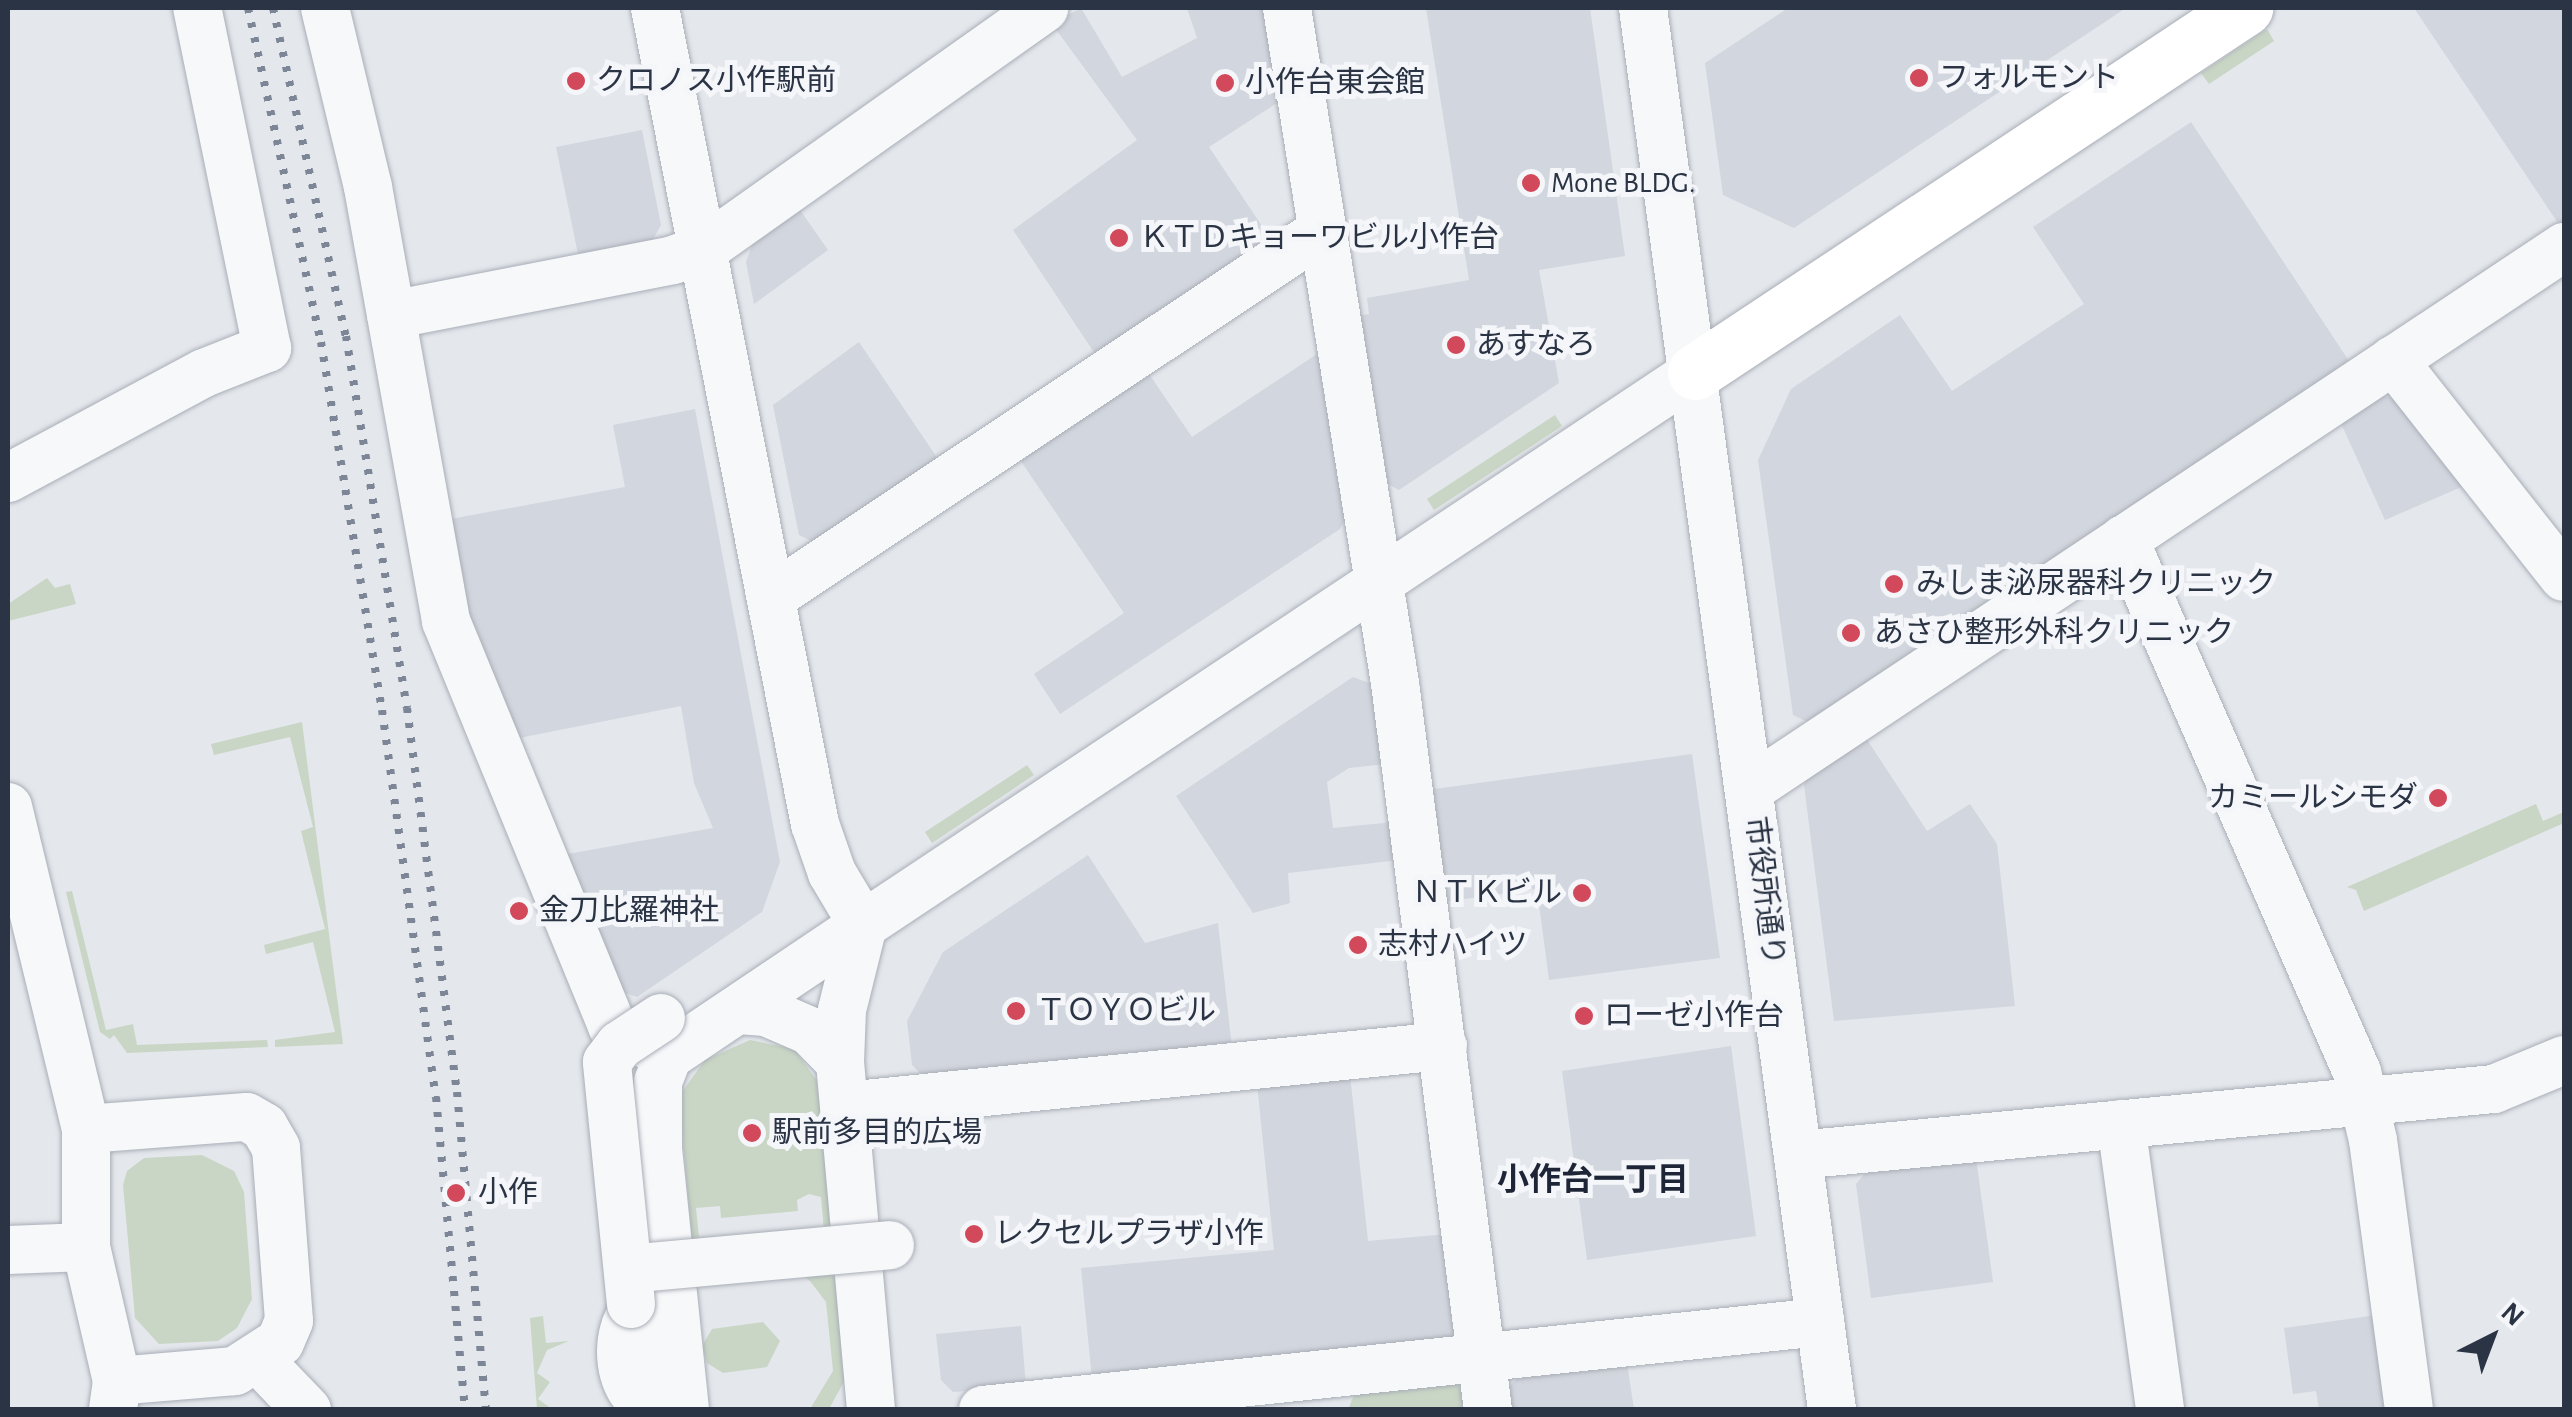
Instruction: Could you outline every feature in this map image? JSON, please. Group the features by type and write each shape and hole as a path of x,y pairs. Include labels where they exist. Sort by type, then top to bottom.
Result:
{"main road":[{"path":"1695,372 2244,8"}],"street":[{"path":"8,478 204,373 268,348 198,8"},
{"path":"325,8 391,315 446,621 612,1026 664,1037"},
{"path":"655,8 814,824 832,873 863,925 842,1010 843,1084 836,1165 870,1410"},
{"path":"391,315 673,260 704,249 1044,8"},
{"path":"1286,8 1379,582 1444,1046 1488,1410"},
{"name":"市役所通り","path":"1643,8 1832,1410"},
{"path":"772,596 1322,231"},
{"path":"1751,788 2564,247"},
{"path":"2393,360 2564,577"},
{"path":"890,1245 623,1284 608,1062 620,1044 664,1037 738,1010 1695,372"},
{"path":"2124,539 2365,1102 2409,1410"},
{"path":"8,807 86,1129 86,1247 115,1395 236,1371 260,1361 280,1342 289,1321 276,1148 264,1127 247,1118 86,1129"},
{"path":"738,1010 766,1012 810,1031 843,1084"},
{"path":"664,1037 658,1082 671,1136 684,1410"},
{"path":"843,1084 1444,1046"},
{"path":"1798,1155 2494,1090 2564,1060"},
{"path":"2121,1124 2160,1410"},
{"path":"8,1250 86,1247"},
{"path":"983,1410 1318,1393 1481,1360 1820,1322"},
{"path":"260,1361 308,1410"}],"shaded area":[{"path":"1081,8 1122,77 1197,38 1187,8 1268,8 1283,99 1209,147 1272,241 1095,354 1013,230 1137,140 1052,24"},
{"path":"1426,8 1590,8 1625,256 1539,270 1559,383 1399,490 1382,481 1356,316 1369,314 1367,298 1469,280"},
{"path":"1788,8 2126,8 1794,228 1723,195 1705,63"},
{"path":"2414,8 2564,8 2564,223 2560,226"},
{"path":"2191,122 2351,364 1812,724 1793,715 1758,460 1791,389 1900,315 1952,391 2084,304 2033,227"},
{"path":"642,130 661,225 650,245 579,259 556,147"},
{"path":"800,210 828,250 754,304 746,262 752,245"},
{"path":"859,342 940,462 816,543 799,535 773,405"},
{"path":"1323,350 1349,512 1340,529 1060,714 1034,674 1124,613 1018,457 1147,371 1192,437"},
{"path":"2376,395 2396,398 2466,485 2385,520 2339,419"},
{"path":"695,409 780,862 762,912 637,997 619,991 562,855 713,828 694,783 681,706 514,739 466,625 445,520 625,487 613,425"},
{"path":"1353,677 1377,686 1386,764 1349,768 1327,782 1333,828 1394,822 1399,860 1288,873 1290,903 1253,913 1176,796"},
{"path":"1864,735 1927,831 1970,804 1997,844 2015,1006 1834,1021 1804,785 1808,775"},
{"path":"1692,754 1720,958 1549,980 1537,889 1443,902 1427,790"},
{"path":"1088,855 1145,943 1218,923 1232,1048 925,1078 912,1065 907,1021 943,952"},
{"path":"1731,1046 1756,1236 1587,1260 1562,1071"},
{"path":"1350,1075 1368,1241 1448,1234 1459,1330 1449,1345 1092,1379 1081,1268 1274,1250 1257,1084"},
{"path":"1976,1158 1993,1282 1871,1298 1856,1184 1869,1168"},
{"path":"2377,1315 2390,1409 2319,1409 2316,1391 2293,1394 2284,1328"},
{"path":"1021,1326 1026,1386 953,1392 941,1380 936,1334"},
{"path":"1627,1363 1634,1409 1509,1409 1506,1390 1520,1375"}],"green space":[{"path":"2267,29 2274,41 2209,84 2201,73"},
{"path":"1555,415 1562,426 1434,510 1427,499"},
{"path":"47,578 55,588 70,584 76,604 8,621 8,604"},
{"path":"302,722 343,1044 275,1047 275,1040 335,1032 313,942 266,954 264,945 325,929 301,831 313,827 290,737 214,755 211,744"},
{"path":"1027,765 1034,775 932,843 925,832"},
{"path":"2536,804 2543,821 2564,812 2564,823 2364,911 2356,890 2347,887"},
{"path":"72,891 106,1030 133,1024 137,1045 267,1040 268,1047 127,1053 114,1035 110,1039 100,1032 66,892"},
{"name":"駅前多目的広場","path":"750,1040 794,1049 818,1082 846,1378 829,1409 810,1409 833,1371 826,1302 810,1281 799,1273 695,1275 679,1096 705,1060","holes":["809,1194 821,1197 826,1253 702,1266 696,1208 720,1206 721,1218 798,1211 797,1200"]},
{"path":"202,1155 234,1171 244,1192 252,1299 237,1328 218,1341 159,1344 135,1318 123,1185 127,1171 144,1158"},
{"path":"543,1316 546,1343 569,1341 547,1350 537,1373 550,1382 538,1399 552,1409 537,1409 530,1318"},
{"path":"763,1322 780,1341 767,1367 723,1373 707,1363 702,1346 712,1329"},
{"path":"1454,1382 1470,1395 1472,1410 1348,1410 1355,1392"}],"railway":[{"path":"248,8 321,342 382,710 436,1097 465,1410"},
{"path":"273,8 346,336 407,708 457,1092 486,1410"}],"place":[{"name":"フォルモント","path":"1919,78"},
{"name":"クロノス小作駅前","path":"576,81"},
{"name":"小作台東会館","path":"1225,83"},
{"name":"Mone BLDG.","path":"1531,183"},
{"name":"ＫＴＤキョーワビル小作台","path":"1119,238"},
{"name":"あすなろ","path":"1456,345"},
{"name":"みしま泌尿器科クリニック","path":"1894,584"},
{"name":"あさひ整形外科クリニック","path":"1851,633"},
{"name":"カミールシモダ","path":"2438,798"},
{"name":"ＮＴＫビル","path":"1582,893"},
{"name":"金刀比羅神社","path":"519,911"},
{"name":"志村ハイツ","path":"1358,945"},
{"name":"ＴＯＹＯビル","path":"1016,1011"},
{"name":"ローゼ小作台","path":"1584,1016"},
{"name":"駅前多目的広場","path":"752,1133"},
{"name":"小作","path":"456,1193"},
{"name":"レクセルプラザ小作","path":"974,1234"}],"district":[{"name":"小作台一丁目","path":"1593,1180"}]}
